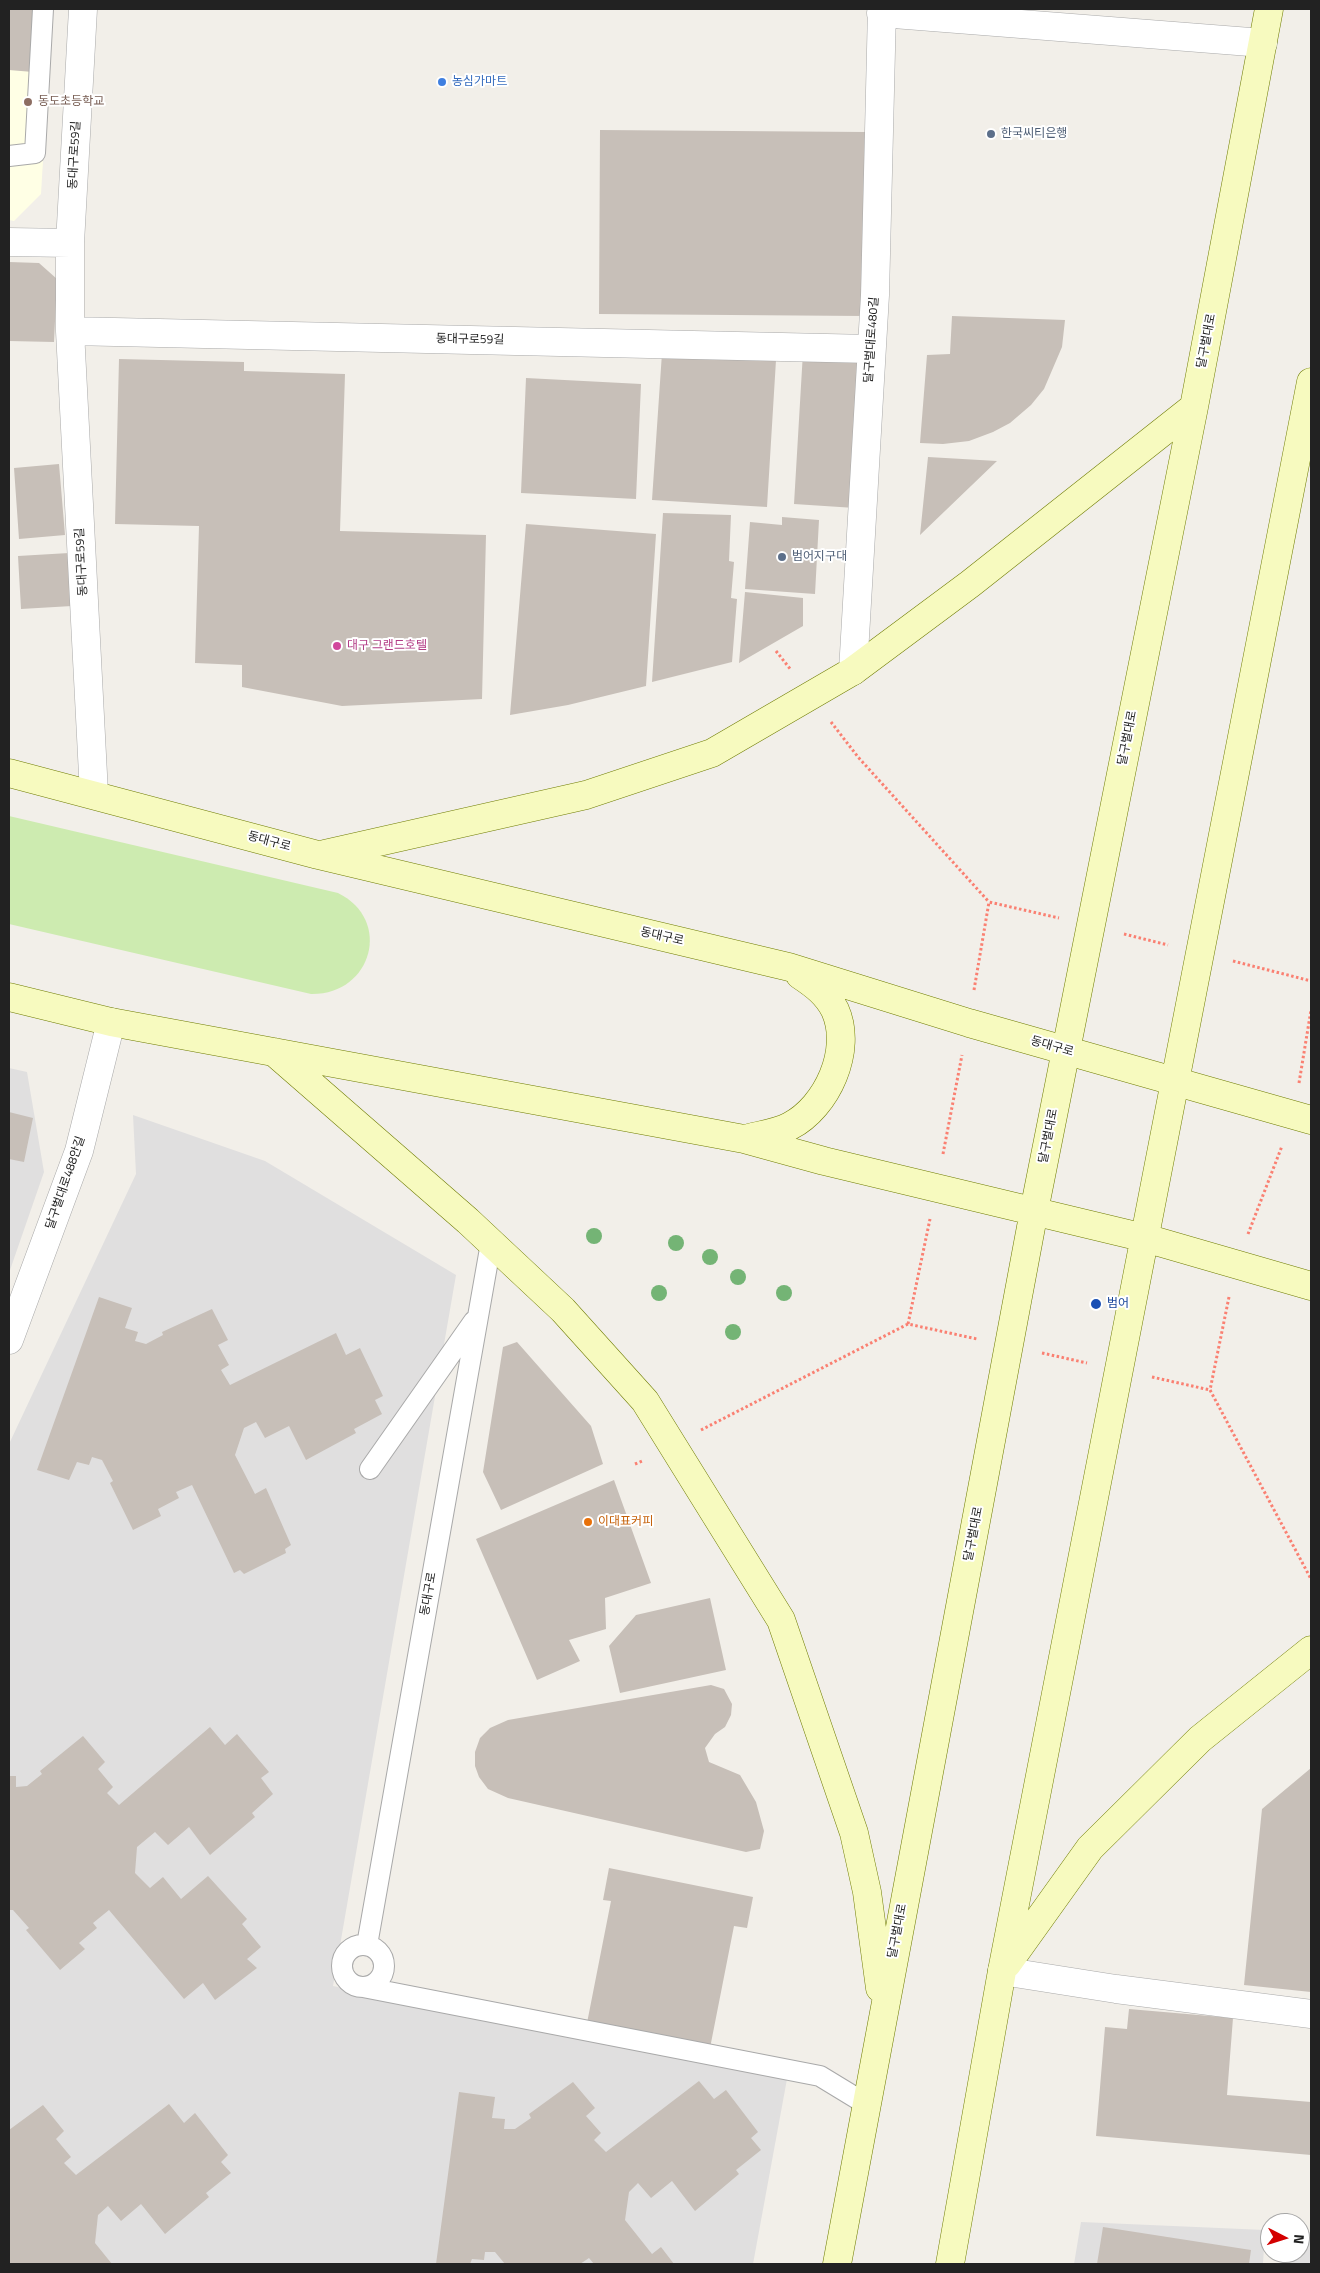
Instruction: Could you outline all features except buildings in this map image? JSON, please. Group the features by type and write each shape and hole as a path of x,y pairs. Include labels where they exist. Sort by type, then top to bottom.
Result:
{"main road":[{"name":"달구벌대로","path":"837,2264 1065,1050 1194,406 1269,9"},
{"path":"950,2264 1002,1972 1311,382"},
{"path":"318,855 586,795 712,753 853,671 970,584 1194,406"},
{"name":"동대구로","path":"9,773 94,794 318,855 789,967 913,1006 1302,1118"},
{"path":"744,1139 790,1127 812,1111 828,1089 838,1064 841,1037 835,1011 820,988 789,967"},
{"path":"9,997 111,1022 744,1139 824,1161 1145,1238 1311,1286"},
{"path":"273,1052 492,1243 563,1310 645,1401 673,1445 782,1620 854,1834 868,1892 883,2012"},
{"path":"1002,1972 1090,1848 1200,1739 1311,1650"}],"street":[{"name":"동대구로59길","path":"83,9 70,243 70,331 94,794"},
{"path":"882,11 1263,43"},
{"name":"달구벌대로480길","path":"853,671 871,349 876,295 882,11"},
{"path":"9,242 70,243"},
{"name":"동대구로59길","path":"70,331 871,349"},
{"name":"달구벌대로488안길","path":"9,1340 79,1151 111,1022"},
{"path":"1002,1972 1311,2014"}],"lane":[{"path":"9,156 35,153 43,9"},
{"name":"동대구로","path":"367,1945 492,1243"},
{"path":"370,1469 478,1316"},
{"path":"363,1987 373,1984 380,1978 384,1968 382,1958 376,1950 367,1945 357,1945 349,1950 343,1958 342,1968 345,1978 353,1985 363,1987 820,2076 866,2104"}],"path":[{"path":"776,651 858,757 989,902"},
{"path":"1311,1010 1302,1118 1236,1265 1210,1390 1311,1579"},
{"path":"635,1464 908,1324 1210,1390"}],"shaded area":[{"name":"동도초등학교","path":"9,9 52,9 41,194 14,221 9,220"},
{"path":"9,1068 27,1072 44,1172 9,1273"},
{"path":"133,1115 265,1161 456,1275 333,1986 787,2079 753,2264 9,2264 9,1444 136,1174"},
{"path":"1081,2222 1260,2230 1260,2263 1263,2264 1074,2264"},
{"path":"1311,2232 1311,2264 1281,2264 1310,2263"}],"green space":[{"path":"9,816 338,893 355,905 366,920 370,937 368,954 361,970 349,982 332,991 311,994 9,924"}],"place":[{"name":"농심가마트","path":"442,82"},
{"name":"동도초등학교","path":"28,102"},
{"name":"한국씨티은행","path":"991,134"},
{"name":"범어지구대","path":"782,557"},
{"name":"대구 그랜드호텔","path":"337,646"},
{"name":"범어","path":"1096,1304"},
{"name":"이대표커피","path":"588,1522"}]}
